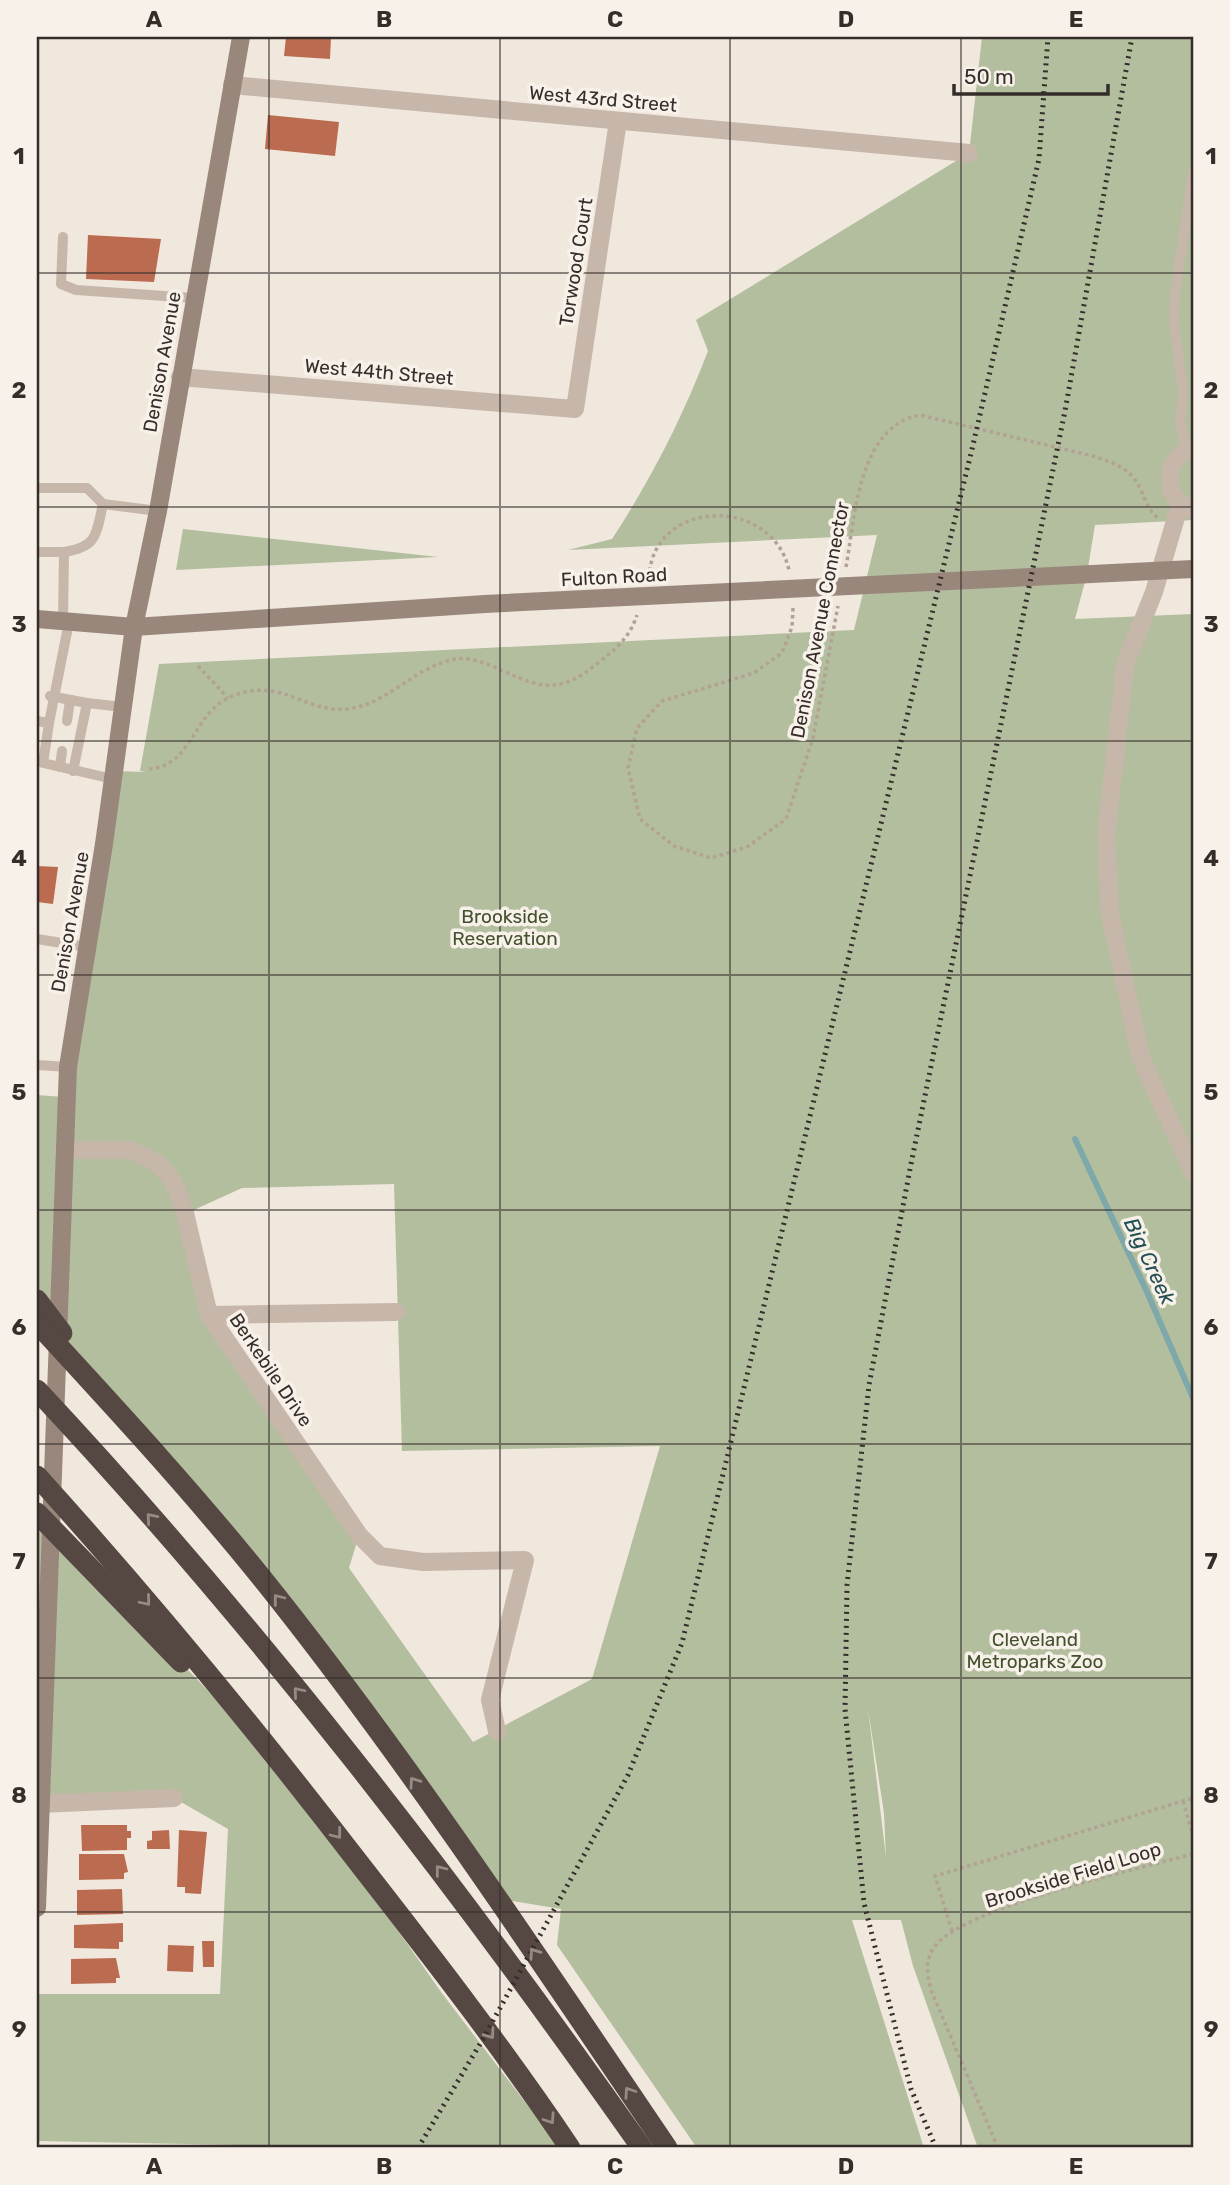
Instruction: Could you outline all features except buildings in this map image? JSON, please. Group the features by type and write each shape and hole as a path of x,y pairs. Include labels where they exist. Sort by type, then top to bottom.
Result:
{"highway":[{"path":"37,1300 116,1408"},
{"path":"37,1323 116,1408 283,1605 495,1898 667,2148"},
{"path":"37,1390 197,1571 324,1723 481,1924 642,2148"},
{"path":"37,1476 160,1618 305,1793 449,1979 570,2148"},
{"path":"37,1513 305,1793"}],"main road":[{"name":"Denison Avenue","path":"37,1908 68,1067 134,627 158,511 242,37"},
{"name":"Fulton Road","path":"37,619 134,627 485,604 1193,569"}],"street":[{"name":"West 43rd Street","path":"232,85 969,153"},
{"name":"Torwood Court","path":"575,409 618,121"},
{"name":"West 44th Street","path":"180,377 575,409"},
{"path":"1190,449 1174,462 1169,480 1174,497 1187,507 1125,665 1106,836 1110,914 1141,1058 1193,1172"},
{"name":"Berkebile Drive","path":"63,1150 131,1150 159,1164 174,1183 185,1213 209,1315 359,1535 380,1556 424,1562 525,1560 490,1700 496,1731"},
{"path":"209,1315 396,1312"},
{"path":"40,1804 174,1798"}],"lane":[{"path":"1190,449 1180,422 1183,393 1174,320 1175,294 1193,172"},
{"path":"63,237 61,284 76,290 194,298"},
{"path":"37,488 88,488 103,503 158,511"},
{"path":"37,552 84,549 93,541 103,503"},
{"path":"64,552 66,621 43,763 113,779"},
{"path":"53,697 123,707"},
{"path":"67,721 70,700"},
{"path":"74,771 87,703"},
{"path":"37,721 49,723"},
{"path":"60,767 62,751"},
{"path":"37,939 87,947"},
{"path":"37,1065 68,1067"}],"path":[{"name":"Denison Avenue Connector","path":"844,579 865,464 890,431 911,416 920,415 1103,459 1121,467 1134,477 1149,511"},
{"name":"Denison Avenue Connector","path":"649,582 649,563 654,551 674,527 697,517 732,515 760,525 786,556 791,581"},
{"name":"Denison Avenue Connector","path":"793,605 792,627 782,653 754,673 662,701 638,728 628,768 640,819 674,846 711,858 747,847 786,819 813,738 838,606"},
{"path":"149,769 162,768 185,751 205,714 228,698 252,691 285,692 333,709 354,708 375,702 417,672 459,658 477,660 522,681 548,687 575,681 624,640 631,632 640,607"},
{"path":"198,666 228,698"},
{"path":"952,1931 935,1876 1193,1798"},
{"path":"1183,1801 1193,1836"},
{"name":"Brookside Field Loop","path":"998,2148 931,1990 926,1970 928,1957 936,1945 952,1931 997,1910 1193,1854"}],"green space":[{"path":"982,37 1193,37 1193,520 1095,525 1087,574 1075,619 1193,614 1193,2148 978,2148 913,1966 901,1920 852,1920 924,2148 697,2148 557,1945 561,1909 495,1898 389,1748 116,1408 37,1300 37,1095 64,1097 114,771 146,772 140,771 159,664 854,630 877,535 568,550 612,539 640,494 677,424 708,351 696,320 969,153","holes":["394,1184 402,1451 660,1446 592,1679 473,1742 349,1568 359,1535 209,1315 185,1214 242,1188","868,1709 884,1813 886,1857"]},
{"path":"183,529 438,557 176,570"},
{"path":"37,1513 213,1696 378,1902 441,1992 560,2148 236,2148 237,2145 37,2141 37,1994 220,1994 228,1829 174,1798 40,1804 46,1628 37,1628"}],"waterway":[{"name":"Big Creek","path":"1075,1139 1193,1398"}],"railway":[{"path":"418,2148 483,2039 628,1775 682,1643 973,445 1039,159 1048,37"},
{"path":"936,2148 911,2089 864,1903 845,1709 847,1585 869,1385 911,1164 1065,411 1132,37"}],"park label":[{"name":"Brookside Reservation","path":"505,927"},
{"name":"Cleveland Metroparks Zoo","path":"1035,1650"}]}
